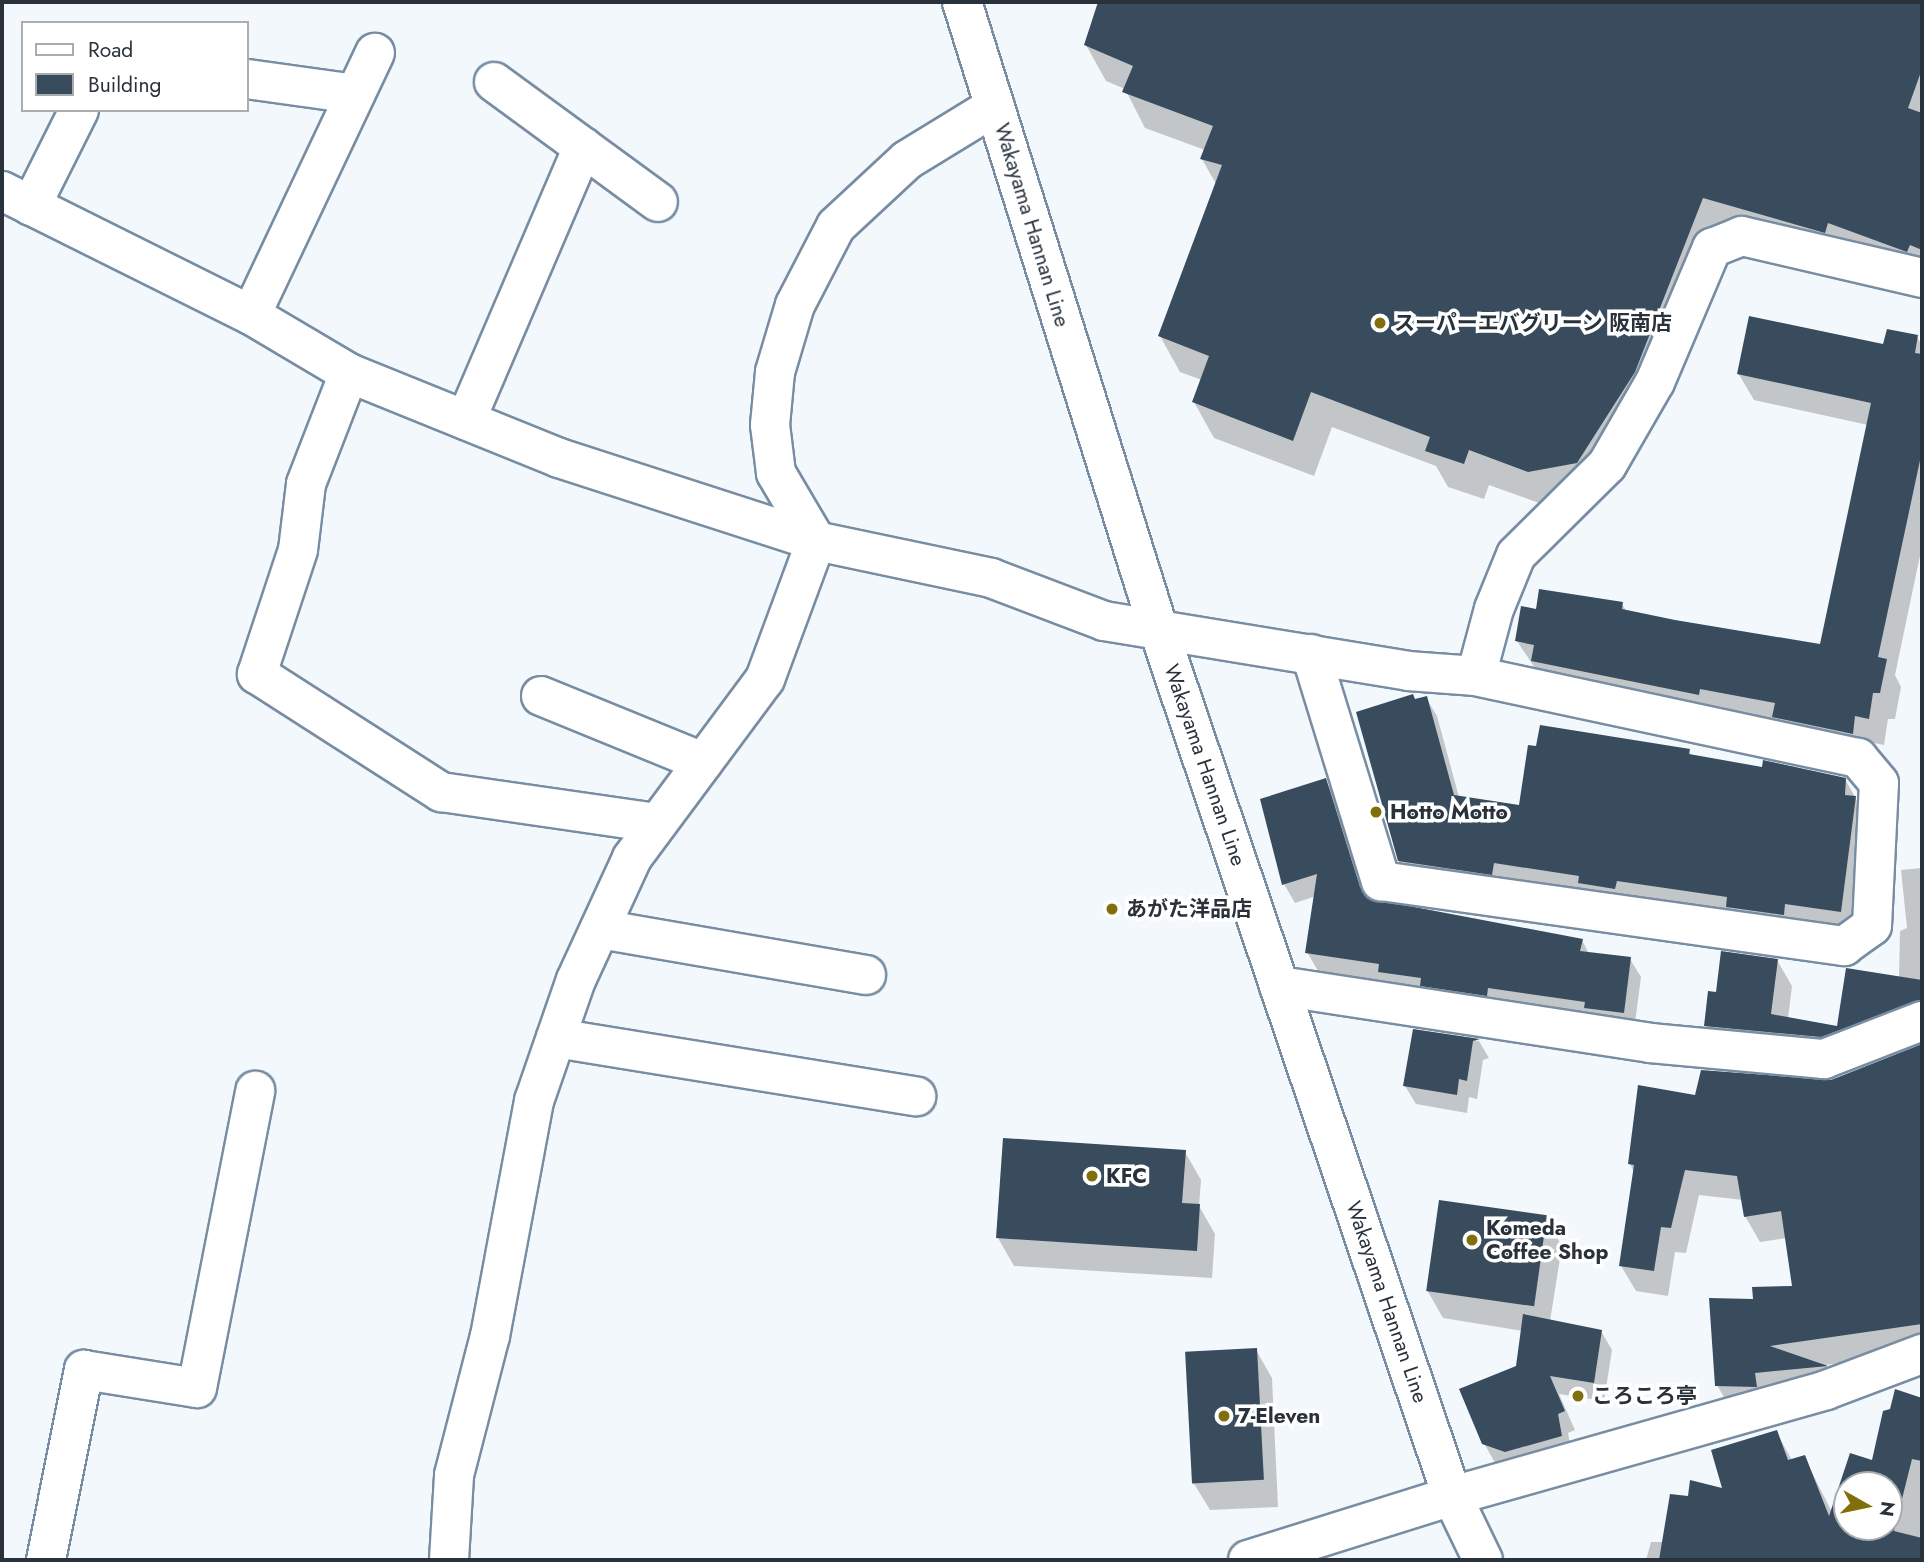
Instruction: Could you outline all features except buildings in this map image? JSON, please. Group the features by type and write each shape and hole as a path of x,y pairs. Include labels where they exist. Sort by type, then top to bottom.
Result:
{"street":[{"name":"Wakayama Hannan Line","path":"962,2 1158,628 1452,1496 1483,1560"},
{"path":"251,315 375,53"},
{"path":"248,79 355,94"},
{"path":"494,82 658,202"},
{"path":"816,541 776,473 771,425 775,372 795,305 836,226 906,160 995,106"},
{"path":"78,112 17,198 251,315 349,373 559,458 816,541 991,578 1104,621 1158,628 1311,654 1408,671 1476,676 1858,758 1879,783 1872,926 1844,946 1381,881 1311,654"},
{"path":"466,420 583,147"},
{"path":"1476,676 1494,609 1516,555 1607,465 1655,382 1712,248 1742,236 1922,278"},
{"path":"349,373 306,484 298,550 257,674 441,792 657,823"},
{"path":"449,1560 454,1475 490,1336 534,1101 556,1038 632,858 765,679 816,541"},
{"path":"541,696 704,762"},
{"path":"600,929 866,975"},
{"path":"1279,986 1650,1043 1825,1059 1922,1021"},
{"path":"556,1038 916,1096"},
{"path":"46,1560 84,1370 197,1388 255,1091"},
{"path":"1248,1560 1452,1496 1826,1390 1922,1354"}],"place":[{"name":"スーパーエバグリーン 阪南店","path":"1380,323"},
{"name":"Hotto Motto","path":"1376,812"},
{"name":"あがた洋品店","path":"1112,909"},
{"name":"KFC","path":"1092,1176"},
{"name":"Komeda Coffee Shop","path":"1472,1240"},
{"name":"ころころ亭","path":"1578,1396"},
{"name":"7-Eleven","path":"1224,1416"}]}
